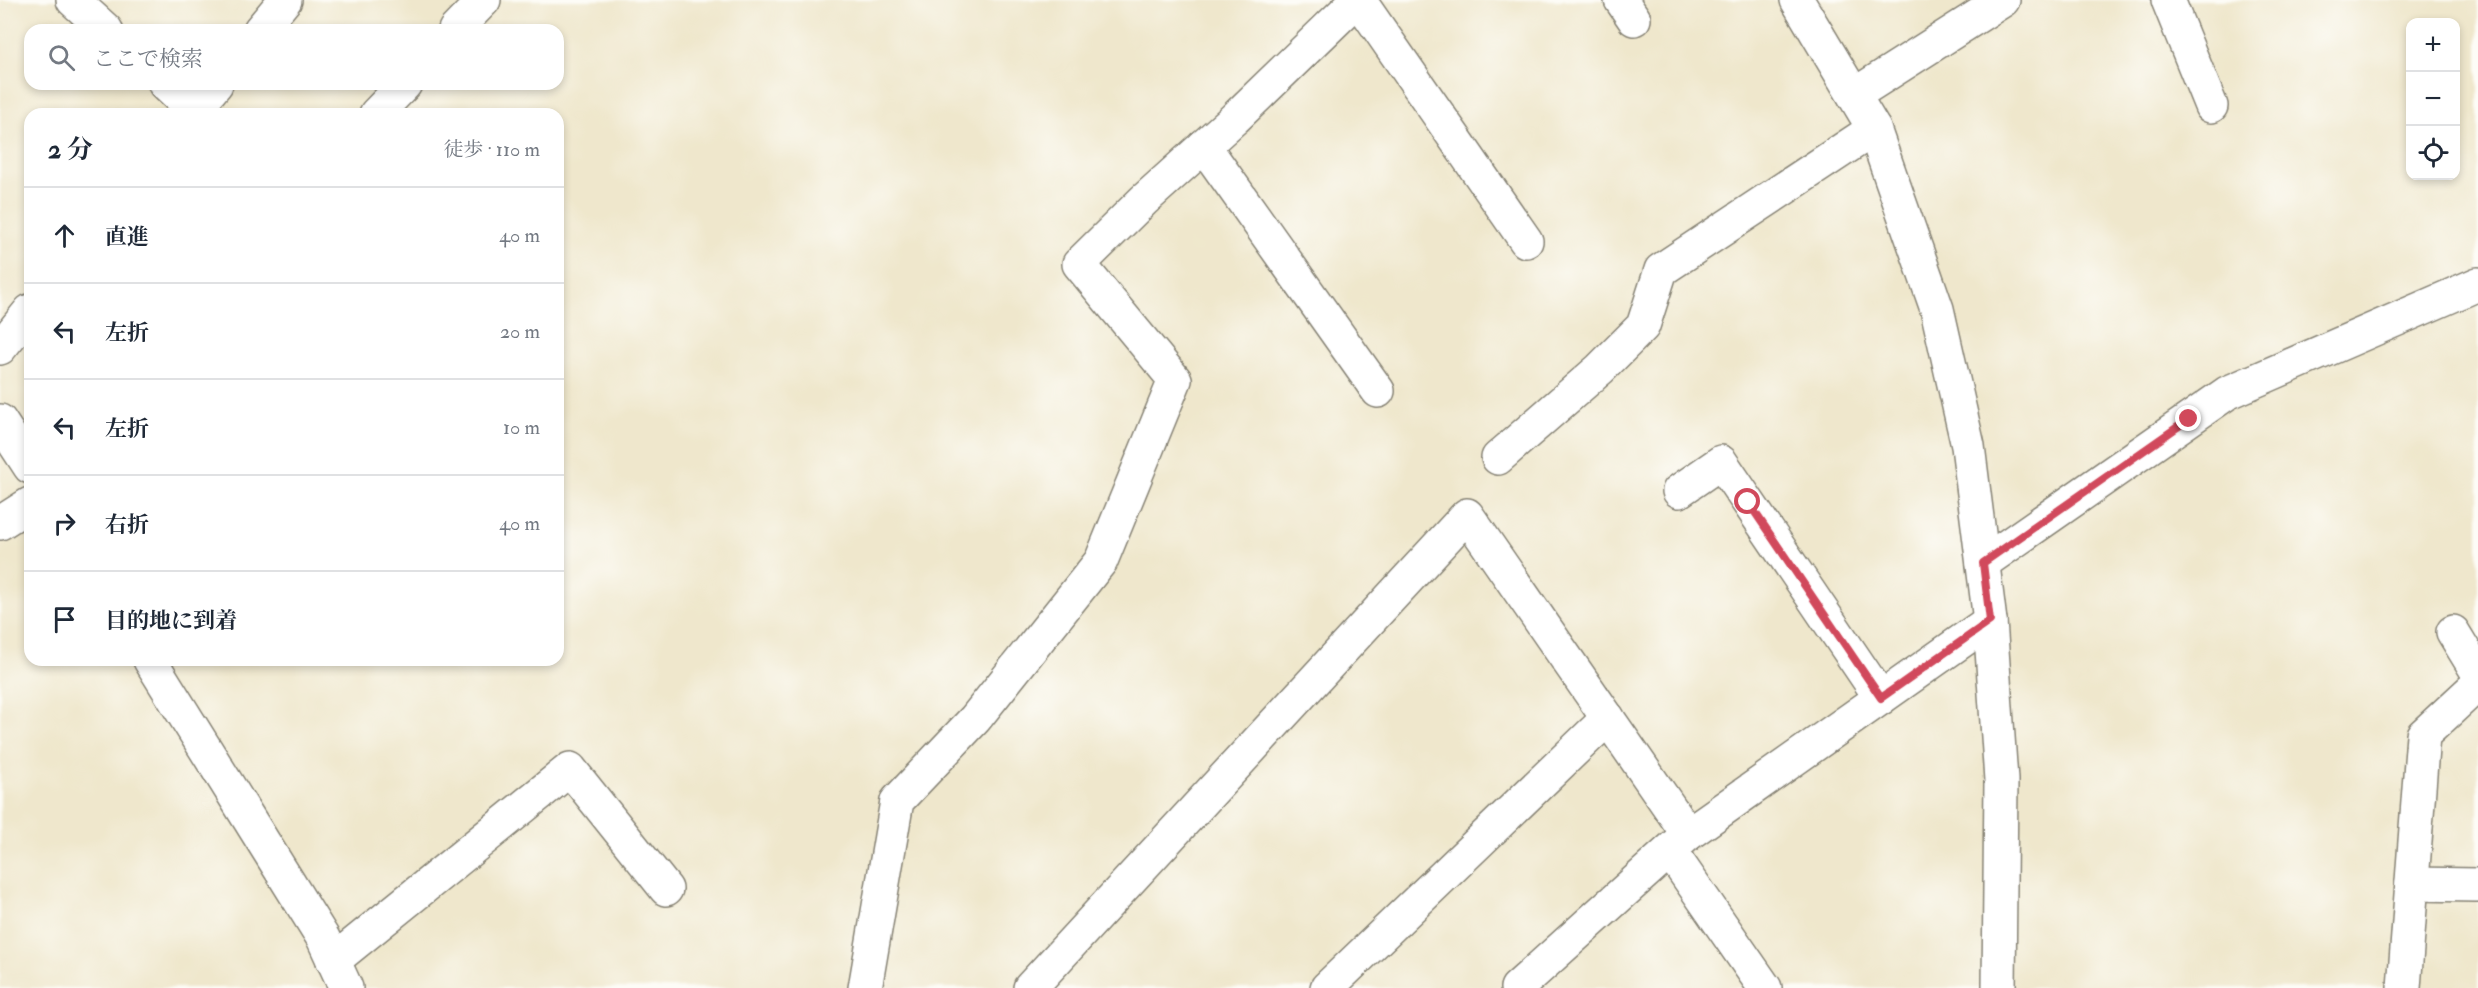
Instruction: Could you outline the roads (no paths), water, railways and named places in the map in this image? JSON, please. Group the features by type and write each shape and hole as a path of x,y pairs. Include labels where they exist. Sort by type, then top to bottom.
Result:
{"street":[{"path":"74,0 100,24"},
{"path":"265,24 285,0"},
{"path":"461,24 484,0"},
{"path":"865,988 897,801 975,719 1101,561 1175,380 1080,264 1143,200 1204,146 1358,0 1526,241"},
{"path":"1797,0 1874,129 1937,309 1968,447 1990,621 2001,780 1999,988"},
{"path":"1854,95 2003,0"},
{"path":"2168,0 2211,106"},
{"path":"171,90 189,108"},
{"path":"196,108 211,90"},
{"path":"382,108 399,90"},
{"path":"1498,458 1600,369 1643,326 1661,270 1874,129"},
{"path":"1204,146 1378,391"},
{"path":"1983,563 2227,393 2478,284"},
{"path":"0,348 24,318"},
{"path":"0,421 24,458"},
{"path":"1679,491 1721,462 1881,698"},
{"path":"0,523 24,508"},
{"path":"1030,988 1467,515 1608,718 1765,988"},
{"path":"1522,986 1679,842 1990,621"},
{"path":"2453,632 2478,673"},
{"path":"154,666 322,938 339,974 570,769 666,889"},
{"path":"2404,988 2423,735 2478,684"},
{"path":"1327,988 1608,718"},
{"path":"2412,884 2478,885"}]}
